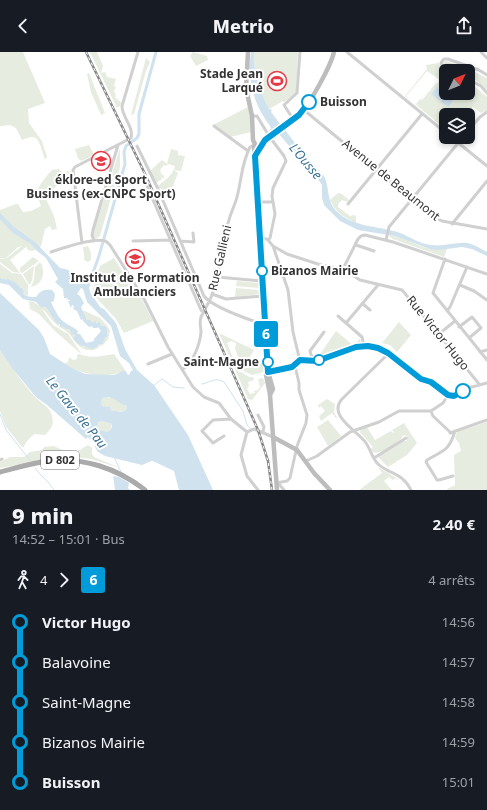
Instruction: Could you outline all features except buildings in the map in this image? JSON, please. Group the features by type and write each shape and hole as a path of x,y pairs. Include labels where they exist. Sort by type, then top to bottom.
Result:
{"main road":[{"path":"248,52 246,82 255,116 253,140 256,146 255,156 268,372 273,389 270,396 277,490"},
{"path":"256,146 304,110 328,67 334,52"},
{"path":"273,437 297,450 314,473 330,490"},
{"name":"D 802","path":"0,472 47,461 66,460 94,464 118,473 145,490"}],"street":[{"path":"82,243 73,170 75,167 130,139 132,135 122,108 138,52"},
{"path":"293,119 284,105 297,94 300,52"},
{"path":"347,52 439,127"},
{"path":"481,52 487,58"},
{"path":"441,64 444,59 462,64"},
{"path":"475,69 487,75"},
{"path":"475,83 481,86 487,93"},
{"name":"Avenue de Beaumont","path":"304,110 431,215 452,224 487,229"},
{"path":"475,123 487,112"},
{"path":"348,204 422,114"},
{"path":"255,116 285,158 285,163 273,188 272,196 275,214 268,240"},
{"path":"214,126 248,151"},
{"path":"386,240 389,228 457,144"},
{"path":"459,144 487,166"},
{"path":"94,241 92,236 93,230 118,145"},
{"path":"137,146 158,188 204,296 210,302 265,325"},
{"name":"Rue Gallieni","path":"183,370 194,359 201,332 200,322 210,302 229,220 235,205 240,174 250,147 256,146"},
{"path":"143,177 201,310 204,313"},
{"path":"452,224 487,182"},
{"path":"258,202 273,202"},
{"path":"180,240 194,242 193,233"},
{"path":"343,269 361,236 365,235 386,240 487,274"},
{"name":"Rue Victor Hugo","path":"260,236 287,254 321,265 343,269 360,280 402,290 440,334 479,384"},
{"path":"133,241 170,240"},
{"path":"52,252 66,247 94,241 105,241 110,245 143,297 172,354 198,393 220,403 231,419 250,430 262,432 273,437"},
{"path":"356,245 374,251"},
{"path":"273,246 288,290 293,332 300,360"},
{"path":"445,259 433,293 487,360"},
{"path":"447,311 467,267"},
{"path":"217,276 263,281"},
{"path":"460,284 487,300"},
{"path":"346,323 378,285"},
{"path":"212,294 226,299 263,296"},
{"path":"363,304 370,310"},
{"path":"338,316 362,337 364,346"},
{"path":"459,327 472,317 481,328 469,338"},
{"path":"440,334 455,322"},
{"path":"313,361 310,351 324,332"},
{"path":"300,360 313,361 356,347 364,346 378,348 388,353 421,379 431,382 448,395 454,396 468,388 487,383"},
{"path":"480,352 487,350"},
{"path":"388,353 338,404 339,413 354,432 366,442 374,458 381,466 401,478 411,490"},
{"path":"148,364 172,354"},
{"path":"268,372 295,366 300,360"},
{"path":"277,483 289,480 297,446 306,423 307,415 295,366"},
{"path":"306,461 317,456 337,441 354,432 380,422 399,411 431,411 443,403 448,395"},
{"path":"431,411 433,416 453,436"},
{"path":"258,414 264,427 262,432"},
{"path":"224,436 213,443 202,431 213,420 231,419"},
{"path":"450,433 487,420"},
{"path":"250,430 242,455 247,476 258,490"},
{"path":"453,476 437,480 426,462 452,443 455,431"},
{"path":"374,458 406,438"},
{"path":"277,483 284,490"}],"shaded area":[{"path":"0,52 23,52 45,103 28,109 29,123 42,141 47,157 45,159 39,142 35,137 22,140 16,128 10,125 0,126"},
{"path":"90,52 97,52 103,66 101,73 105,72 107,77 116,79 114,86 116,87 114,91 115,96 121,103 117,108"},
{"path":"193,52 207,56 208,60 196,66 190,56"},
{"name":"Stade Jean Larqué","path":"254,52 298,52 296,93 284,102 283,101 269,109 258,82"},
{"path":"146,58 150,62 134,114 131,115"},
{"path":"446,61 454,64 445,64 444,63"},
{"path":"439,63 439,79 427,71 406,96 410,100 405,96 427,69 426,65"},
{"path":"475,72 487,78 487,90 475,80"},
{"path":"89,73 105,113 101,115 91,92 87,74"},
{"path":"439,81 439,100 475,100 475,87 487,97 487,110 481,113 473,107 439,108 439,124 413,102 416,104 420,99 422,100 436,83 437,84"},
{"path":"248,107 251,132 230,137 213,125"},
{"path":"89,145 94,155 81,161 78,158 75,149"},
{"path":"120,148 120,167 100,236 95,239 93,234"},
{"path":"171,149 178,151 178,155 185,156 181,171 174,170 178,173 171,191 159,188 158,186 171,175 175,166 168,164 166,166 164,165 160,170 160,174 161,173 164,176 164,178 160,175 162,179 156,183 150,171 162,160 167,164"},
{"path":"58,169 63,172 70,171 71,178 68,178 44,195 54,216 57,229 52,230 50,226 45,229 41,246 33,251 28,250 26,247 10,260 20,273 13,272 0,262 0,259 7,258 22,246 18,247 6,258 0,258 0,210 16,204 18,204 23,212 31,211 41,206 38,195 39,188 52,170"},
{"path":"338,193 342,194 349,200 347,202 342,200 338,204 338,207 350,216 356,216 356,223 341,214 332,204 330,200"},
{"path":"389,235 431,249 447,249 444,257 393,239"},
{"path":"88,246 91,253 91,260 88,262 84,260 83,247"},
{"path":"33,257 39,261 22,273 20,268"},
{"path":"114,258 137,295 140,296 153,321 124,333 116,319 92,293 100,266"},
{"path":"40,262 43,270 41,281 35,286 31,287 34,280 35,267"},
{"path":"0,264 12,273 21,274 28,285 28,296 22,292 14,282 0,278"},
{"path":"34,266 32,281 29,285 23,274"},
{"path":"237,281 259,283 259,288 236,286"},
{"path":"236,288 259,290 261,294 235,297"},
{"path":"29,301 46,307 60,326 64,326 65,329 70,329 83,347 100,346 93,350 84,349 78,345 71,336 58,326 42,309 53,325 68,334 80,353 55,331 39,314 30,309"},
{"path":"83,311 100,318 110,331 108,339 103,345 100,346 104,341 102,326 98,322 92,324 85,317"},
{"path":"399,322 411,335 397,352 390,345 382,343"},
{"path":"336,331 354,346 360,338 361,344 348,348 347,346 331,351 332,353 318,357"},
{"path":"219,333 254,350 250,357 255,364 265,364 264,372 252,375 244,371 235,349 236,343 231,341 227,343 239,372 249,377 253,377 254,380 248,382 249,386 247,389 250,394 255,393 254,391 258,390 260,387 258,379 263,378 265,383 252,400 248,399"},
{"path":"0,350 26,386 50,411 53,420 51,428 45,435 34,434 23,448 6,427 0,411"},
{"path":"79,354 92,357 114,354 125,370 110,375 102,375 78,371 64,364 68,362 69,357 73,360 77,359 77,355"},
{"path":"106,397 117,399 127,406 126,410 122,412 110,410 111,407 102,406 101,402 103,398"},
{"path":"327,399 335,404 334,413 337,417 336,418 332,413 321,421 319,416 325,411 321,406 319,408 318,405"},
{"path":"328,420 341,436 328,446 317,427"},
{"path":"102,421 112,424 110,430 107,432 100,430 97,425 98,422"},
{"path":"487,422 487,490 448,490 447,489 455,485 454,455 461,451 459,443 455,438 457,432"},
{"path":"404,423 417,443 407,455 388,467 378,457 403,441 407,441 407,436 403,435 401,439 384,451 376,453 373,452 371,449 373,447 360,432 361,429 367,427 375,440 391,431 393,433 394,432 392,430"},
{"path":"88,445 92,448 92,454 94,457 120,468 91,459 59,457 47,458 30,463 0,468 0,462 10,457 24,457 30,452 42,450 44,447 54,446 62,450 75,451"},
{"path":"378,467 398,479 397,480 396,478 393,480 389,477 384,481 392,490 359,490 382,473"}],"water":[{"name":"L'Ousse","path":"251,52 254,52 258,82 269,109 272,110 271,112 295,143 324,176 331,203 339,214 355,222 391,230 427,244 440,245 467,243 475,245 487,252 487,256 472,249 462,247 439,250 430,249 395,236 358,230 340,221 324,205 322,198 322,185 308,165 302,161 279,134 273,135 269,130 271,129 270,126 257,103 250,76 248,75"},
{"path":"437,87 439,89 439,100 453,101 448,107 431,94"},
{"name":"Le Gave de Pau","path":"0,213 14,227 36,243 60,268 66,269 82,278 81,282 88,285 91,294 101,308 104,309 116,323 125,349 137,370 154,385 188,435 213,490 179,490 174,471 153,461 142,465 105,456 98,452 95,447 95,442 88,437 86,439 36,397 12,368 0,350 0,293 39,330 44,338 50,354 70,367 85,374 114,375 125,370 128,375 133,370 129,363 120,356 111,326 87,302 83,289 81,288 77,294 84,303 81,307 87,320 90,320 92,323 96,321 96,323 99,322 107,329 107,337 105,337 103,344 93,349 79,345 73,339 75,335 71,334 70,329 65,329 64,327 60,326 60,324 57,324 46,307 41,307 36,302 23,299 9,285 0,283 0,278 6,280 8,279 16,283 20,288 22,288 24,294 30,297 36,297 39,293 45,290 52,290 55,294 54,301 51,302 58,315 64,322 78,331 77,334 80,334 86,343 94,341 101,331 98,327 89,327 83,319 81,320 77,311 73,309 74,306 72,305 71,308 68,301 70,300 64,298 63,289 55,282 58,279 46,258 31,244 13,233 0,219","holes":["103,398 112,398 127,406 126,410 122,412 110,410 111,407 102,406 101,402","102,421 112,424 111,429 107,432 100,430 97,425 98,422"]},
{"path":"113,476 119,477 129,483 128,488 130,490 115,490"}],"waterway":[{"path":"87,289 99,256 125,164 124,152 126,146 137,138 139,134 139,114 156,52"},
{"path":"153,386 162,379 173,387 184,388"},
{"path":"202,384 216,380 224,382 243,411 247,425 251,429"},
{"path":"0,414 6,430 30,460"},
{"path":"115,459 122,474"},
{"path":"35,468 54,490"}],"railway":[{"path":"86,52 146,176 258,430 268,461 272,490"}],"bus line":[{"name":"6","path":"309,102 299,115 265,140 255,156 268,372 295,366 300,360 309,362 317,361 356,347 368,346 384,350 421,379 431,382 448,395 454,396 463,391"}],"place":[{"name":"Stade Jean Larqué","path":"277,81"},
{"name":"Buisson","path":"309,102"},
{"name":"éklore-ed Sport Business (ex-CNPC Sport)","path":"101,161"},
{"name":"Institut de Formation Ambulanciers","path":"135,259"},
{"name":"Bizanos Mairie","path":"262,271"},
{"name":"Saint-Magne","path":"268,362"}]}
